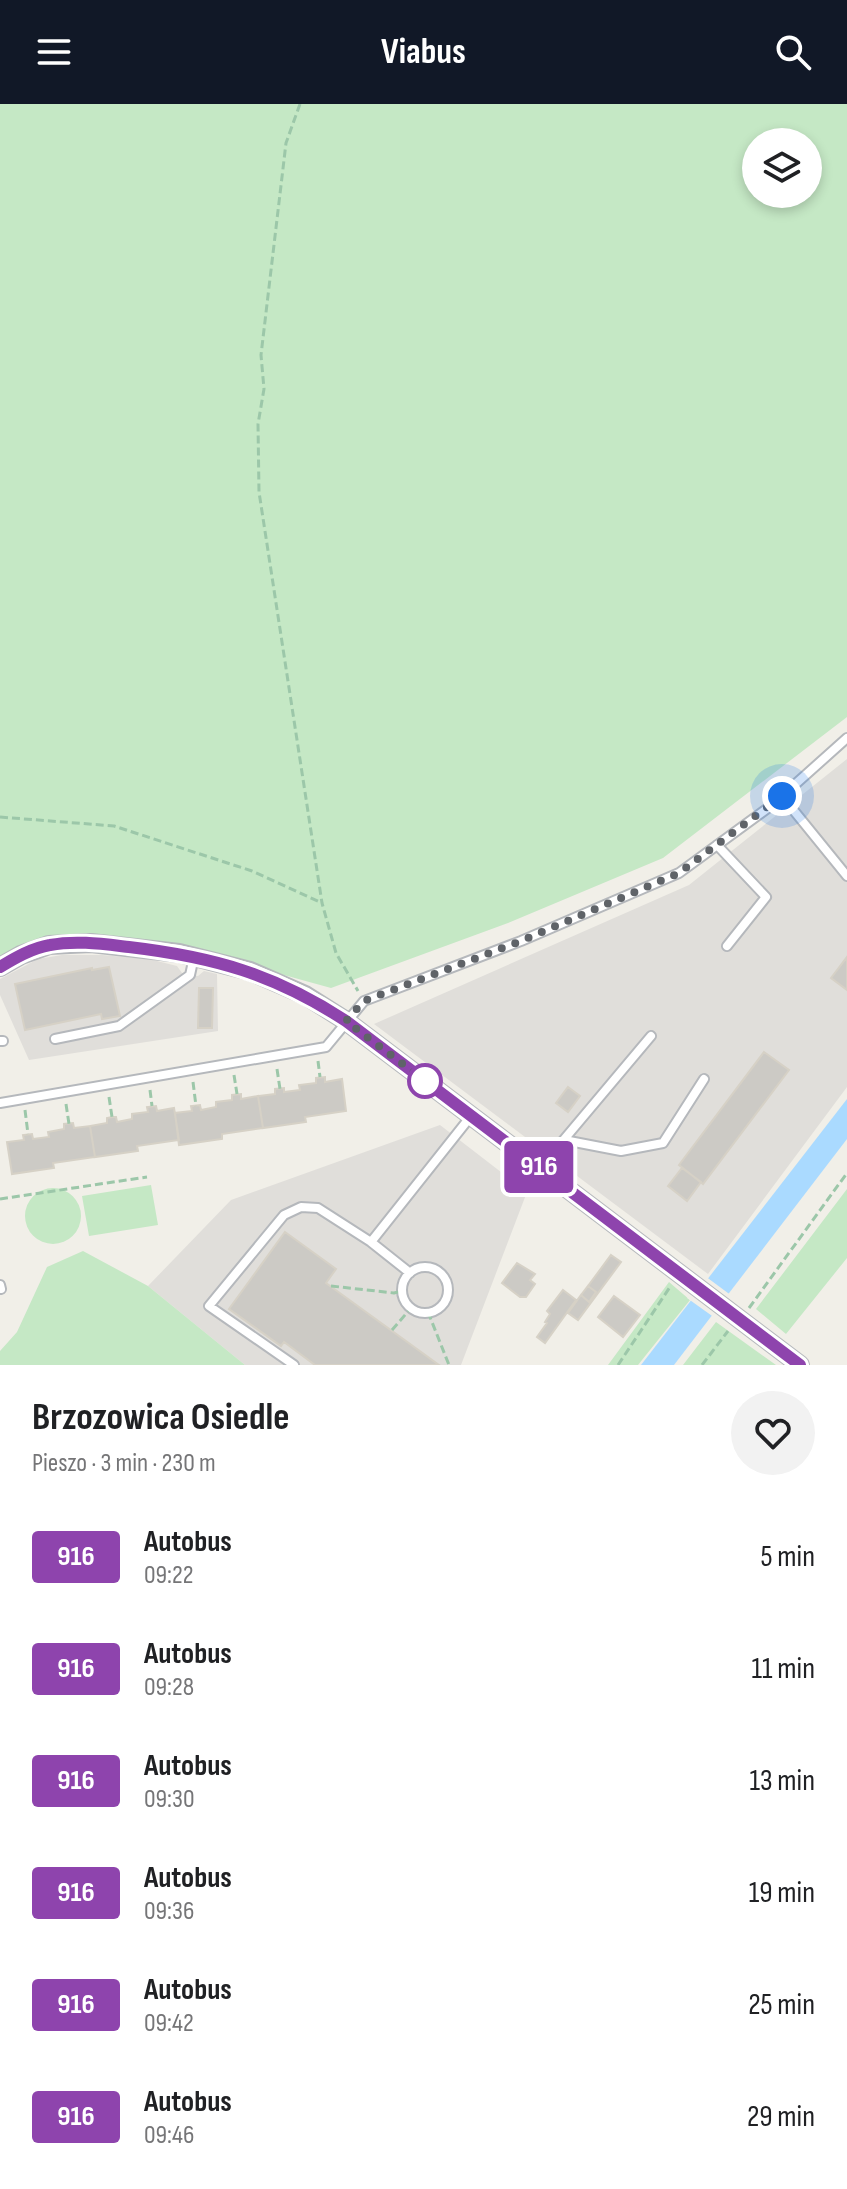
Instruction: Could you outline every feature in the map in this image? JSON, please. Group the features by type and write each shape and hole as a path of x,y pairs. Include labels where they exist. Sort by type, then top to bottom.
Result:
{"street":[{"path":"0,967 49,945 91,943 195,957 250,971 305,995 346,1021 540,1168 733,1322 800,1365"}],"lane":[{"path":"0,1103 326,1047 364,1001 506,947 679,873 782,796 847,738"},
{"path":"782,796 847,876"},
{"path":"717,845 766,897 727,946"},
{"path":"55,1039 119,1026 190,975 195,957"},
{"path":"540,1168 651,1036"},
{"path":"564,1140 621,1151 663,1143 704,1079"},
{"path":"371,1242 471,1116"},
{"path":"294,1365 209,1306 284,1215 301,1207 318,1208 371,1242 410,1273"},
{"path":"418,1267 433,1268 444,1278 447,1285 441,1306 428,1312 411,1308 402,1291 406,1276 410,1273 418,1267"}],"path":[{"path":"300,104 286,143 261,355 264,389 258,424 259,492 322,903 336,953 364,1001"},
{"path":"0,817 114,826 252,871 322,903"},
{"path":"316,1049 320,1077"},
{"path":"275,1055 280,1089"},
{"path":"232,1063 237,1094"},
{"path":"191,1070 196,1106"},
{"path":"107,1084 112,1117"},
{"path":"65,1092 69,1124"},
{"path":"24,1099 28,1134"},
{"path":"753,1303 847,1173"},
{"path":"0,1199 147,1177"},
{"path":"618,1365 679,1281"},
{"path":"331,1286 394,1293 402,1291"},
{"path":"392,1330 411,1308"},
{"path":"428,1312 449,1365"},
{"path":"702,1365 733,1322"}],"shaded area":[{"path":"847,759 847,1087 708,1274 374,1024 689,885"},
{"path":"62,955 149,959 177,966 182,973 190,975 198,976 204,971 217,974 218,1031 29,1060 0,995 0,979 38,959"},
{"path":"440,1125 527,1192 461,1365 245,1365 148,1286 231,1200"}],"green space":[{"path":"0,104 847,104 847,717 663,858 508,923 331,988 182,947 50,937 15,949 0,959"},
{"path":"151,1185 158,1225 89,1236 82,1196"},
{"path":"53,1188 73,1196 81,1216 73,1236 53,1244 33,1236 25,1216 33,1196"},
{"path":"847,1189 847,1258 786,1334 756,1309"},
{"path":"83,1251 148,1286 245,1365 0,1365 0,1351 17,1332 47,1267"},
{"path":"669,1282 690,1300 638,1365 608,1365"},
{"path":"716,1322 776,1365 683,1365"}],"water":[{"path":"847,1099 847,1139 674,1365 641,1365"}],"pier":[{"path":"705,1276 732,1296 715,1318 687,1298"}],"building":[{"path":"847,957 847,990 831,978"},
{"path":"109,967 120,1016 102,1019 101,1014 25,1030 15,984"},
{"path":"199,988 213,988 212,1028 198,1028"},
{"path":"764,1052 789,1070 703,1184 679,1165"},
{"path":"325,1077 325,1082 342,1079 346,1111 305,1117 306,1122 263,1128 258,1096 275,1094 275,1089 284,1088 284,1092 300,1090 299,1085 316,1083 316,1078"},
{"path":"568,1087 580,1096 568,1112 556,1103"},
{"path":"241,1094 241,1099 258,1096 263,1128 222,1134 222,1139 179,1145 175,1113 192,1111 191,1106 200,1105 201,1110 216,1107 216,1102 232,1100 232,1095"},
{"path":"156,1106 157,1111 174,1108 179,1140 137,1146 138,1151 95,1157 90,1126 107,1123 107,1118 112,1117 116,1117 117,1122 132,1119 132,1114 148,1112 147,1107"},
{"path":"73,1123 74,1128 90,1126 95,1157 53,1163 54,1168 12,1174 7,1142 24,1140 23,1135 32,1134 33,1139 49,1137 48,1132 64,1129 64,1124"},
{"path":"682,1168 701,1182 687,1201 668,1186"},
{"path":"285,1232 336,1269 326,1283 439,1365 315,1365 284,1342 281,1346 229,1309"},
{"path":"611,1255 621,1262 578,1320 568,1313 581,1295 589,1302 596,1292 588,1286"},
{"path":"517,1263 535,1274 530,1280 535,1284 526,1297 520,1297 502,1283"},
{"path":"588,1286 596,1292 589,1302 581,1295"},
{"path":"563,1290 576,1300 545,1343 537,1337 547,1323 550,1314 547,1311"},
{"path":"614,1296 640,1315 623,1337 598,1317"}],"bus line":[{"name":"916","path":"0,967 49,945 91,943 179,953 250,971 305,995 346,1021 800,1365"}],"route":[{"path":"425,1081 346,1021 364,1001 521,941 679,873 782,796"}]}
